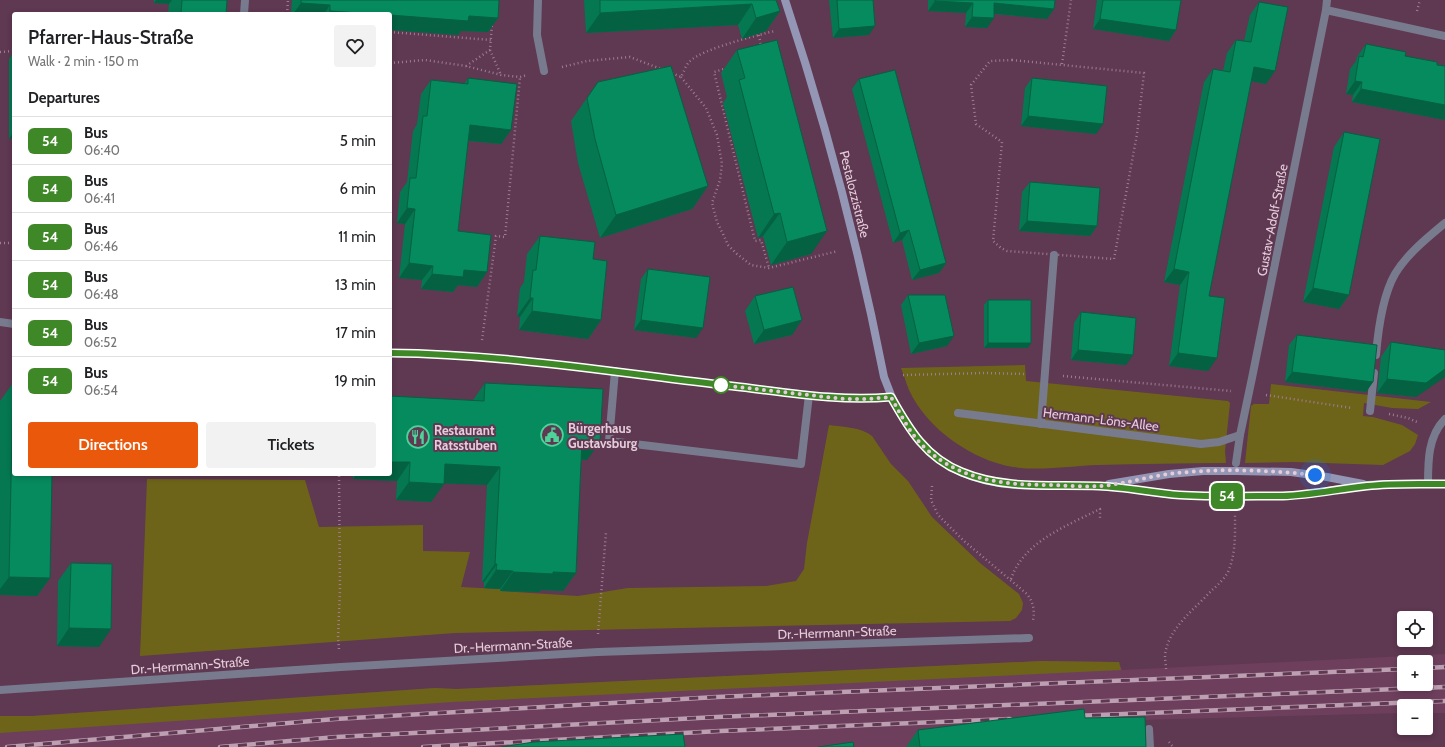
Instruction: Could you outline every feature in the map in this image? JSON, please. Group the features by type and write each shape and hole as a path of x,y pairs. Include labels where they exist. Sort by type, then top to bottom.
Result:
{"main road":[{"name":"Pestalozzistraße","path":"785,0 843,191 884,377 891,397 907,426 924,447 944,463 962,472 987,481 1019,485 1100,486"},
{"path":"1100,486 1169,474 1203,471 1291,472 1327,476 1368,485"},
{"path":"1100,486 1180,495 1243,496 1314,494 1368,485 1445,484"}],"street":[{"path":"244,12 245,0"},
{"path":"538,0 536,35 544,71"},
{"name":"Gustav-Adolf-Straße","path":"1236,463 1248,393 1256,363 1326,10 1326,0"},
{"path":"1326,10 1445,36"},
{"path":"1370,411 1377,338 1384,301 1395,275 1406,260 1445,223"},
{"path":"1041,424 1054,255"},
{"path":"0,322 12,324"},
{"path":"392,352 479,356 809,395 858,399 891,397"},
{"path":"616,371 609,441 801,464 809,395"},
{"name":"Hermann-Löns-Allee","path":"958,414 1201,444 1219,442 1240,435"},
{"path":"1428,484 1428,458 1432,440 1436,429 1445,418"},
{"name":"Dr.-Herrmann-Straße","path":"0,690 341,667 598,652 1029,638"},
{"path":"1149,729 1150,747"}],"path":[{"path":"287,12 288,0"},
{"path":"1062,64 1071,0"},
{"path":"492,24 490,50 501,75"},
{"path":"681,77 689,61 705,52 775,31"},
{"path":"392,32 491,40"},
{"path":"759,35 763,53"},
{"path":"466,66 490,50"},
{"path":"0,52 12,52"},
{"path":"392,63 425,60 466,66 501,75 520,77 587,61 630,57 662,70"},
{"path":"1012,60 1144,73 1137,134 1114,260 1054,255 1007,251 993,241 1002,142 976,124 971,85 990,61 1012,60"},
{"path":"728,68 714,72 754,241 761,240 769,268"},
{"path":"668,72 681,77 706,108 716,135 722,164 720,180 712,203 717,222 728,245 751,265 769,268 838,251"},
{"path":"479,356 496,236 504,237 520,77"},
{"path":"0,243 12,243"},
{"path":"901,375 984,373 1044,375 1248,393 1370,411 1408,418 1417,422"},
{"path":"338,638 340,590 339,476"},
{"path":"932,486 931,500 938,515 964,542 1028,594 1033,602 1034,614 1029,638"},
{"path":"1011,579 1014,570 1024,556 1041,540 1100,510 1100,519"},
{"path":"1166,669 1165,656 1172,635 1227,573 1232,561 1235,514"},
{"path":"598,629 606,532"}],"shaded area":[{"path":"1025,365 1026,381 1228,401 1230,403 1225,451 1226,463 1098,465 1034,469 1013,467 997,463 982,458 967,450 939,430 927,418 917,404 909,390 901,368"},
{"path":"1271,384 1431,402 1418,409 1392,408 1364,403 1363,416 1373,417 1402,425 1418,435 1415,444 1410,451 1383,465 1294,462 1245,463 1251,406 1254,404 1269,404"},
{"path":"829,425 857,429 872,436 891,464 908,481 932,517 980,563 1019,594 1023,603 1022,610 1016,618 1010,621 455,633 140,656 147,479 305,480 319,527 423,525 423,551 470,552 461,587 578,596 628,588 766,586 796,581 804,569 807,543"},
{"path":"1445,654 1445,713 1433,713 1433,699 1397,699 1397,713 1141,720 1082,747 0,747 0,716 32,716 435,688 456,689 1041,661 1119,662 1122,670 1397,656 1397,691 1433,691 1433,655 1425,655"},
{"path":"1041,661 1119,662 1121,670 452,702 0,733 0,716 32,716 435,688 456,689"}],"building":[{"path":"182,0 227,0 226,12 181,12"},
{"path":"301,0 499,0 498,18 469,16 468,21 392,15 392,12 330,11 330,5 301,3"},
{"path":"600,0 776,0 780,11 756,18 752,4 600,13"},
{"path":"837,0 873,0 875,26 839,29"},
{"path":"935,0 1055,0 1054,9 994,3 994,18 972,17 973,3"},
{"path":"1103,0 1181,0 1176,30 1100,19"},
{"path":"1259,2 1288,7 1275,71 1254,67 1209,296 1225,298 1217,358 1178,353 1189,272 1174,269 1213,69 1230,72 1236,40 1251,42"},
{"path":"777,40 827,231 787,242 780,213 774,214 739,80 745,78 737,50"},
{"path":"1366,44 1406,52 1405,56 1437,62 1437,65 1445,66 1445,105 1361,89 1362,82 1355,81 1359,56 1363,57"},
{"path":"671,66 708,186 616,215 595,139 587,98 598,82"},
{"path":"895,70 946,263 920,270 909,230 900,233 859,79"},
{"path":"468,78 517,84 511,130 470,125 458,231 491,235 487,272 464,270 463,277 432,274 433,266 409,263 415,209 407,208 410,178 416,178 423,116 427,116 431,80 468,84"},
{"path":"1032,78 1107,86 1103,124 1028,116"},
{"path":"1344,132 1380,139 1349,295 1313,288"},
{"path":"1030,182 1100,188 1097,226 1027,221"},
{"path":"540,236 595,242 593,259 607,261 601,320 532,311 533,298 530,298 533,270 536,270"},
{"path":"648,269 710,277 703,328 641,320"},
{"path":"793,287 802,320 764,330 755,296"},
{"path":"908,295 945,295 954,336 919,343"},
{"path":"988,300 1031,300 1031,343 988,343"},
{"path":"1081,312 1136,318 1133,355 1078,350"},
{"path":"1297,335 1377,345 1373,382 1292,372"},
{"path":"1391,342 1445,350 1445,369 1426,383 1387,379"},
{"path":"485,383 603,389 600,442 582,441 576,573 553,572 553,574 496,570 497,564 495,564 500,467 445,464 444,484 409,482 410,462 392,462 392,396 484,401"},
{"path":"12,432 12,476 52,476 50,578 9,577"},
{"path":"71,563 112,564 111,629 69,628"},
{"path":"1084,709 1085,718 1145,717 1146,747 920,747 918,730"},
{"path":"683,734 685,747 501,747 534,742"},
{"path":"853,742 854,747 818,747"}],"railway":[{"path":"1433,668 1445,667"},
{"path":"7,747 335,719 717,697 1397,669"},
{"path":"220,747 337,737 717,717 1445,687"},
{"path":"1074,716 1445,701"},
{"path":"423,747 720,731 1010,719"}],"bus line":[{"name":"54","path":"392,353 479,356 844,399 891,397 907,426 924,447 944,463 962,472 987,481 1019,485 1100,486 1180,495 1285,496 1314,494 1368,485 1445,484"}],"place":[{"name":"Bürgerhaus Gustavsburg","path":"552,435"},
{"name":"Restaurant Ratsstuben","path":"418,437"}],"route":[{"path":"721,385 844,399 891,397 907,426 924,447 944,463 962,472 987,481 1019,485 1100,486 1169,474 1203,471 1291,472 1315,475"}]}
